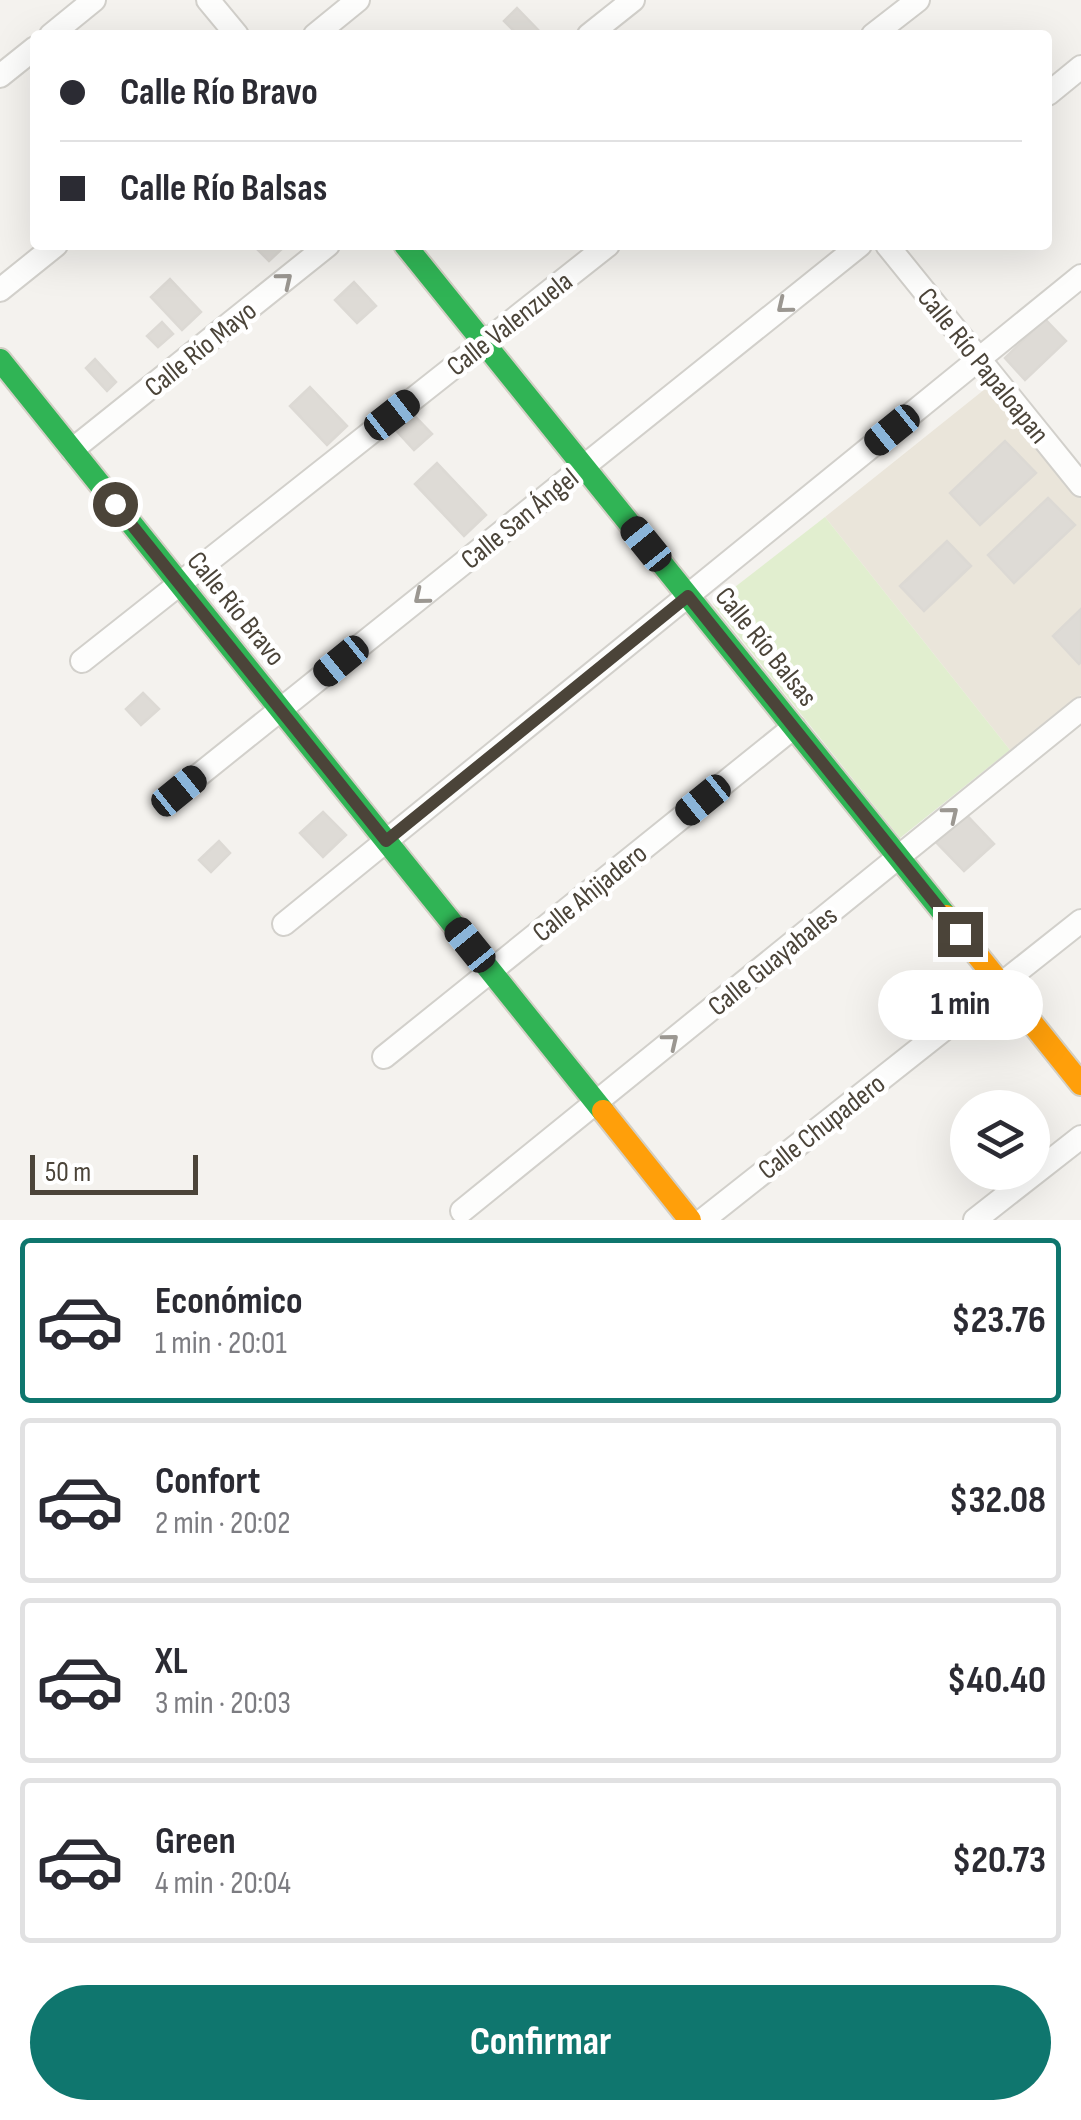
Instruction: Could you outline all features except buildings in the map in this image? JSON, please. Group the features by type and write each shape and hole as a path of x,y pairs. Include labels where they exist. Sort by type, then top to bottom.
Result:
{"street":[{"path":"57,30 94,0"},
{"path":"208,0 232,30"},
{"path":"321,30 358,0"},
{"path":"596,30 633,0"},
{"path":"880,30 918,0"},
{"path":"0,76 30,52"},
{"path":"1052,91 1081,68"},
{"path":"0,290 50,250"},
{"name":"Calle Río Mayo","path":"72,450 322,250"},
{"name":"Calle Río Balsas","path":"410,250 1081,1084"},
{"name":"Calle Valenzuela","path":"82,661 602,250"},
{"name":"Calle San Ángel","path":"179,791 854,250"},
{"name":"Calle Río Papaloapan","path":"892,250 1081,486"},
{"path":"284,924 1081,276"},
{"name":"Calle Río Bravo","path":"0,360 690,1220"},
{"name":"Calle Guayabales","path":"462,1211 1081,708"},
{"name":"Calle Ahijadero","path":"384,1057 794,727"},
{"name":"Calle Chupadero","path":"703,1220 1081,921"},
{"path":"975,1220 1081,1136"}],"shaded area":[{"path":"990,385 1081,498 1081,695 1010,750 825,517"}],"green space":[{"path":"825,517 1010,750 900,838 713,604"}],"traffic: fast":[{"path":"409,250 946,916"},
{"path":"0,360 603,1111"}],"traffic: slow":[{"path":"946,916 1081,1084"},
{"path":"603,1111 690,1220"}],"route":[{"path":"115,504 386,841 688,596 960,934"}]}
